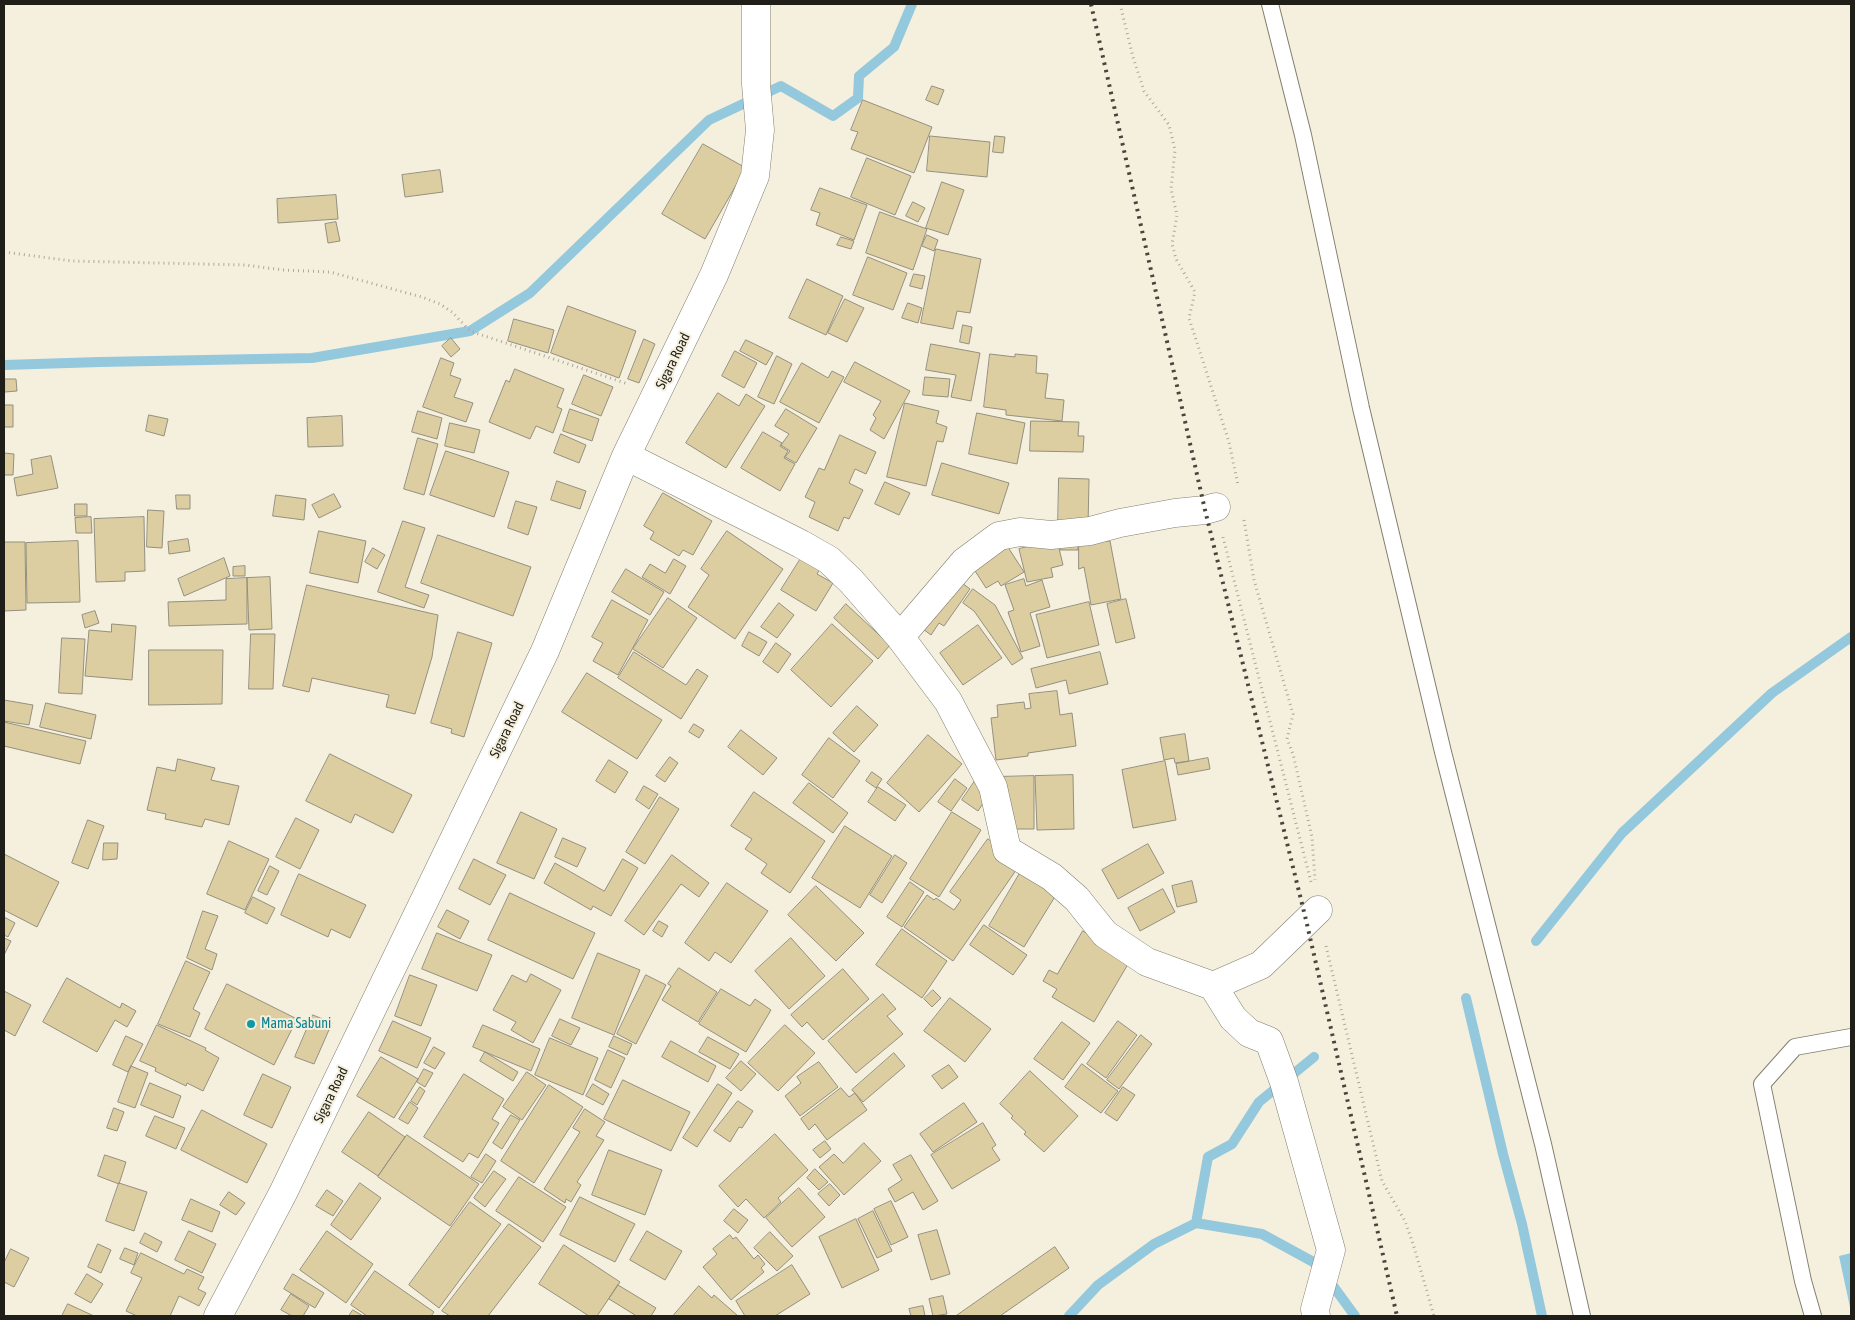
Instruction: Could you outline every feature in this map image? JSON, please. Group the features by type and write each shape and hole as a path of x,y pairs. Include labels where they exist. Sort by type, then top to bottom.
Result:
{"street":[{"name":"Sigara Road","path":"218,1316 283,1193 545,651 626,456 714,275 755,176 760,130 756,84 756,4"},
{"path":"626,456 829,560 900,637 948,701 993,787 1007,850 1052,877 1077,899 1106,934 1147,962 1213,986 1233,1018 1249,1033 1269,1041 1284,1082 1331,1250 1315,1309 1316,1316"},
{"path":"900,637 964,562 998,536 1020,532 1050,535 1090,531 1120,522 1228,504"},
{"path":"1213,986 1261,965 1318,910"}],"lane":[{"path":"1270,4 1303,135 1368,437 1443,752 1543,1144 1582,1316"},
{"path":"1813,1316 1803,1281 1762,1084 1795,1047 1851,1037"}],"path":[{"path":"1120,4 1133,57 1144,91 1169,125 1175,150 1171,189 1177,215 1172,244 1176,259 1195,292 1189,318 1229,442 1228,504 1254,580 1293,714 1286,739 1293,754 1312,837 1318,910"},
{"path":"4,252 72,261 245,265 283,270 330,272 422,297 440,304 452,312 470,331 657,394"}],"water":[{"path":"1851,1253 1851,1312 1839,1256"}],"building":[{"path":"932,86 944,90 938,105 926,100"},
{"path":"863,100 932,127 914,173 851,149 858,132 851,130"},
{"path":"930,136 990,142 987,177 927,171"},
{"path":"995,136 1005,137 1003,153 993,152"},
{"path":"703,144 746,168 705,239 662,214"},
{"path":"867,158 911,176 895,215 851,197"},
{"path":"440,170 443,192 405,197 402,175"},
{"path":"942,182 964,190 948,235 926,228"},
{"path":"820,188 867,205 854,240 816,225 820,213 811,210"},
{"path":"336,195 338,219 278,223 277,199"},
{"path":"913,202 925,208 918,222 906,216"},
{"path":"880,212 927,229 913,270 866,253"},
{"path":"336,222 340,241 328,243 325,224"},
{"path":"927,235 938,240 934,251 922,246"},
{"path":"841,237 854,241 851,249 837,245"},
{"path":"936,249 981,259 970,313 957,311 953,329 921,323"},
{"path":"868,257 907,273 893,310 853,295"},
{"path":"914,274 925,276 922,289 910,286"},
{"path":"807,279 843,296 826,335 789,318"},
{"path":"845,299 864,308 847,342 828,333"},
{"path":"908,303 922,308 918,323 902,318"},
{"path":"568,306 636,331 619,378 551,353"},
{"path":"514,319 554,330 548,353 508,341"},
{"path":"963,325 972,327 969,344 960,342"},
{"path":"451,338 460,349 451,357 442,346"},
{"path":"644,339 655,344 639,383 628,379"},
{"path":"746,340 773,353 766,365 740,351"},
{"path":"931,344 980,353 971,401 951,397 956,375 926,370"},
{"path":"735,351 757,363 744,388 722,376"},
{"path":"990,354 1015,357 1015,354 1037,356 1036,373 1048,374 1045,398 1064,400 1062,421 1006,415 1006,410 984,407"},
{"path":"777,356 792,364 774,404 758,397"},
{"path":"441,358 454,363 450,375 461,379 454,397 473,403 466,422 423,407"},
{"path":"855,362 910,391 884,439 870,430 876,418 873,415 881,401 844,382"},
{"path":"802,363 828,378 832,371 844,377 819,423 780,402"},
{"path":"515,369 564,389 557,407 562,409 553,433 536,426 530,439 489,422 506,380 509,382"},
{"path":"584,375 613,387 601,416 572,404"},
{"path":"925,377 950,379 948,397 923,395"},
{"path":"5,379 16,379 17,391 5,392"},
{"path":"718,393 739,406 746,394 765,406 726,468 686,443"},
{"path":"905,403 939,411 936,423 947,427 943,442 937,441 926,486 887,477"},
{"path":"4,405 13,405 13,427 4,427"},
{"path":"570,409 599,419 592,441 563,431"},
{"path":"786,409 817,428 796,463 785,457 790,451 781,445 789,434 775,426"},
{"path":"418,411 442,418 437,439 412,432"},
{"path":"977,413 1025,423 1017,464 969,454"},
{"path":"149,415 168,419 164,436 146,431"},
{"path":"342,416 343,446 308,447 307,418"},
{"path":"1031,421 1079,422 1078,436 1084,436 1083,452 1030,451"},
{"path":"450,423 480,430 474,453 445,446"},
{"path":"763,432 782,443 780,446 788,451 784,458 795,464 780,491 741,468"},
{"path":"561,434 586,445 579,463 554,453"},
{"path":"840,435 876,452 866,474 855,469 849,483 863,490 849,519 844,517 838,531 809,517 815,502 805,497 819,468 824,470"},
{"path":"418,438 438,444 424,495 404,489"},
{"path":"446,451 509,472 494,517 430,495"},
{"path":"4,453 14,454 13,475 4,475"},
{"path":"51,456 58,488 17,496 14,478 33,474 31,460"},
{"path":"942,463 1009,483 999,514 932,495"},
{"path":"1059,478 1089,479 1088,527 1058,526"},
{"path":"557,481 586,491 580,509 551,500"},
{"path":"885,482 910,493 899,515 875,504"},
{"path":"663,493 712,521 693,555 683,550 679,556 650,539 654,532 644,526"},
{"path":"334,494 341,507 319,518 312,505"},
{"path":"176,495 190,495 190,509 177,509"},
{"path":"276,495 306,499 304,520 273,516"},
{"path":"516,501 537,507 528,535 508,528"},
{"path":"75,504 87,504 87,516 75,516"},
{"path":"148,510 164,511 162,548 147,547"},
{"path":"91,517 92,533 76,533 75,518"},
{"path":"144,517 145,571 125,572 125,581 96,582 94,519"},
{"path":"403,521 425,528 405,587 429,595 424,608 378,592"},
{"path":"319,531 366,541 358,583 310,573"},
{"path":"727,531 783,569 735,639 688,607 709,575 701,569"},
{"path":"438,535 531,567 513,616 421,583"},
{"path":"1077,538 1078,550 1060,550 1060,539"},
{"path":"188,539 190,551 169,554 168,542"},
{"path":"1057,540 1063,565 1051,568 1053,577 1027,582 1019,549"},
{"path":"78,541 80,602 27,603 26,543"},
{"path":"1004,541 1024,572 1001,586 998,581 986,588 970,563"},
{"path":"1079,541 1110,541 1121,599 1091,605 1084,567 1079,569"},
{"path":"4,542 25,542 26,610 4,611"},
{"path":"373,548 385,555 377,569 365,562"},
{"path":"803,555 821,567 817,574 833,583 816,611 781,590"},
{"path":"224,558 230,576 184,596 178,579"},
{"path":"674,559 686,566 670,594 642,577 650,564 665,573"},
{"path":"245,566 245,576 233,576 233,567"},
{"path":"626,569 664,592 650,615 612,592"},
{"path":"270,577 272,629 249,630 247,578"},
{"path":"954,577 970,589 944,626 939,623 931,635 919,626"},
{"path":"247,578 247,624 169,626 168,602 226,600 226,579"},
{"path":"1024,579 1026,586 1042,580 1050,607 1030,613 1040,646 1021,652 1008,612 1014,610 1005,585"},
{"path":"307,585 438,615 432,657 415,714 386,707 389,695 312,678 309,692 283,686"},
{"path":"973,589 995,605 1023,658 1012,665 974,611 963,603"},
{"path":"668,598 697,618 663,668 633,649"},
{"path":"1126,599 1135,638 1116,643 1107,604"},
{"path":"612,600 648,620 618,675 593,661 603,643 592,637"},
{"path":"1089,602 1099,645 1047,658 1036,615"},
{"path":"779,603 794,615 777,638 761,627"},
{"path":"846,604 890,645 878,659 834,618"},
{"path":"95,611 99,623 85,628 82,615"},
{"path":"112,624 136,626 132,680 85,676 89,630 111,632"},
{"path":"832,624 873,661 831,707 791,670"},
{"path":"978,625 1002,658 963,685 940,653"},
{"path":"458,632 492,643 464,737 451,733 452,729 431,723"},
{"path":"749,632 767,642 759,656 742,646"},
{"path":"251,634 275,634 273,689 249,689"},
{"path":"62,638 85,639 82,694 59,693"},
{"path":"776,643 791,654 778,673 763,662"},
{"path":"149,650 223,650 222,704 149,705"},
{"path":"634,652 686,685 697,669 708,676 681,719 618,678"},
{"path":"1100,652 1108,684 1069,694 1066,680 1036,688 1031,669"},
{"path":"587,673 662,720 637,759 562,712"},
{"path":"1057,691 1060,715 1072,713 1076,746 1028,753 1028,756 996,760 991,718 998,717 997,705 1024,702 1025,709 1031,708 1029,694"},
{"path":"4,700 33,705 29,725 4,721"},
{"path":"46,703 96,715 91,739 40,727"},
{"path":"857,706 878,725 854,752 833,733"},
{"path":"4,722 86,741 80,764 4,746"},
{"path":"694,724 704,730 699,738 689,732"},
{"path":"741,730 777,758 763,775 728,747"},
{"path":"1185,734 1189,761 1175,763 1174,758 1164,760 1160,738"},
{"path":"928,735 962,764 919,812 887,783"},
{"path":"829,738 860,761 833,798 802,775"},
{"path":"330,754 412,795 393,833 355,814 351,823 306,801"},
{"path":"670,757 678,763 665,782 656,776"},
{"path":"1208,758 1210,769 1178,775 1176,764"},
{"path":"178,759 215,768 211,780 239,786 229,825 205,819 202,827 165,819 166,814 147,810 157,767 175,771"},
{"path":"609,760 628,772 615,793 596,781"},
{"path":"1165,761 1176,820 1133,828 1122,770"},
{"path":"872,772 882,779 876,788 866,781"},
{"path":"1073,775 1074,829 1037,830 1035,776"},
{"path":"1034,776 1034,829 1005,829 995,777"},
{"path":"977,778 993,788 978,811 962,800"},
{"path":"955,779 967,788 951,811 938,802"},
{"path":"809,783 848,813 833,833 793,803"},
{"path":"644,786 658,794 649,809 636,800"},
{"path":"878,787 906,805 895,821 868,802"},
{"path":"754,792 825,841 790,893 761,873 767,864 745,849 752,839 731,826"},
{"path":"660,797 679,809 645,864 626,852"},
{"path":"521,812 557,829 534,879 497,863"},
{"path":"952,812 981,830 939,897 910,879"},
{"path":"296,818 319,830 300,869 276,857"},
{"path":"88,820 104,826 88,869 72,863"},
{"path":"845,826 892,856 860,908 812,878"},
{"path":"563,838 586,848 577,867 555,857"},
{"path":"988,839 1021,863 953,961 904,927 927,895 934,900 936,898 954,910 961,900 950,892"},
{"path":"229,841 269,859 245,910 207,894"},
{"path":"104,843 118,843 117,859 103,860"},
{"path":"1148,844 1164,873 1118,899 1102,870"},
{"path":"4,854 59,882 37,927 4,910"},
{"path":"672,855 709,883 699,897 681,884 644,935 625,921"},
{"path":"895,855 907,863 882,903 870,895"},
{"path":"474,859 506,875 490,905 459,889"},
{"path":"623,859 638,868 611,916 593,906 591,910 544,883 555,863 604,891"},
{"path":"270,866 279,871 267,895 258,891"},
{"path":"1023,868 1059,890 1024,947 989,926"},
{"path":"299,874 366,905 350,938 331,929 328,937 281,915"},
{"path":"1192,881 1197,902 1177,907 1172,886"},
{"path":"910,882 924,892 902,927 887,917"},
{"path":"727,883 768,911 731,963 715,952 709,961 685,943"},
{"path":"816,886 864,933 836,961 788,915"},
{"path":"1163,889 1175,912 1140,931 1128,908"},
{"path":"510,893 595,933 573,979 488,940"},
{"path":"253,897 275,908 267,924 245,913"},
{"path":"447,910 469,921 460,939 438,927"},
{"path":"203,911 218,916 205,949 217,954 212,970 187,958"},
{"path":"4,917 15,923 8,937 4,935"},
{"path":"659,921 668,926 662,937 653,931"},
{"path":"984,925 1027,955 1013,975 970,945"},
{"path":"902,929 947,961 922,998 876,965"},
{"path":"1083,931 1131,959 1094,1022 1052,997 1057,989 1043,981 1049,970 1057,974"},
{"path":"437,933 492,955 477,991 422,969"},
{"path":"4,938 11,941 4,955"},
{"path":"791,938 825,976 789,1009 755,971"},
{"path":"598,953 640,970 614,1035 572,1018"},
{"path":"186,961 210,972 193,1009 200,1013 190,1037 158,1024"},
{"path":"679,968 717,992 698,1022 662,1000 671,986 668,984"},
{"path":"843,969 869,999 823,1040 807,1022 802,1027 791,1015"},
{"path":"531,974 561,990 533,1043 511,1030 516,1022 493,1010 512,975 526,982"},
{"path":"410,975 437,985 421,1026 395,1016"},
{"path":"646,975 666,985 636,1044 617,1034"},
{"path":"67,978 120,1008 122,1003 136,1011 127,1027 115,1020 97,1052 43,1022"},
{"name":"Mama Sabuni","path":"227,984 297,1019 274,1065 205,1029"},
{"path":"721,989 750,1006 755,999 771,1010 746,1052 699,1024"},
{"path":"933,990 941,998 932,1007 924,999"},
{"path":"4,991 31,1005 15,1036 4,1030"},
{"path":"883,994 896,1009 887,1016 903,1034 856,1073 828,1041"},
{"path":"950,998 991,1029 965,1062 924,1031"},
{"path":"313,1015 332,1023 314,1064 295,1057"},
{"path":"560,1019 580,1028 571,1045 552,1036"},
{"path":"393,1021 431,1038 417,1068 379,1051"},
{"path":"1118,1021 1137,1035 1106,1078 1087,1064"},
{"path":"1062,1022 1090,1043 1063,1080 1034,1059"},
{"path":"157,1025 206,1048 205,1050 219,1058 203,1091 187,1083 186,1086 155,1071 156,1068 140,1061"},
{"path":"483,1025 540,1049 531,1071 473,1047"},
{"path":"785,1025 815,1053 778,1091 748,1063"},
{"path":"1141,1035 1152,1044 1119,1089 1107,1080"},
{"path":"126,1036 143,1044 128,1072 113,1065"},
{"path":"614,1036 632,1044 627,1055 609,1047"},
{"path":"708,1037 739,1054 730,1069 699,1052"},
{"path":"550,1038 598,1058 583,1095 535,1075"},
{"path":"671,1041 716,1066 708,1082 662,1057"},
{"path":"434,1047 445,1053 435,1069 424,1063"},
{"path":"608,1050 625,1058 611,1088 595,1080"},
{"path":"485,1052 518,1072 513,1081 480,1061"},
{"path":"894,1053 905,1066 863,1102 852,1090"},
{"path":"381,1057 418,1079 394,1118 357,1096"},
{"path":"741,1061 756,1074 741,1091 726,1078"},
{"path":"819,1062 838,1087 800,1116 785,1096 801,1083 797,1077"},
{"path":"1082,1064 1118,1091 1101,1113 1065,1087"},
{"path":"949,1065 958,1077 942,1089 932,1076"},
{"path":"131,1066 148,1073 135,1108 118,1102"},
{"path":"424,1069 433,1073 425,1087 417,1082"},
{"path":"1030,1071 1078,1116 1044,1152 1024,1134 1026,1132 1000,1104"},
{"path":"527,1072 546,1085 522,1120 503,1107"},
{"path":"263,1074 291,1087 272,1128 244,1115"},
{"path":"464,1074 504,1099 492,1119 499,1123 478,1158 469,1153 463,1162 424,1137"},
{"path":"623,1080 690,1112 671,1151 604,1119"},
{"path":"150,1083 181,1096 173,1118 141,1105"},
{"path":"593,1084 609,1094 603,1105 586,1096"},
{"path":"718,1084 732,1093 697,1147 683,1138"},
{"path":"549,1085 583,1107 534,1183 501,1161"},
{"path":"420,1087 425,1091 417,1105 411,1101"},
{"path":"1123,1087 1135,1095 1117,1121 1105,1113"},
{"path":"841,1088 849,1097 855,1093 867,1110 827,1140 815,1124 809,1130 801,1119"},
{"path":"738,1101 753,1111 742,1128 739,1127 730,1142 714,1131"},
{"path":"410,1102 418,1108 408,1124 399,1119"},
{"path":"964,1103 977,1122 933,1152 920,1134"},
{"path":"114,1108 124,1112 117,1131 107,1128"},
{"path":"585,1109 605,1122 596,1136 604,1140 577,1182 581,1185 571,1202 566,1199 565,1203 544,1189 580,1132 573,1128"},
{"path":"202,1110 267,1144 247,1183 181,1150"},
{"path":"369,1112 405,1137 378,1176 342,1152"},
{"path":"511,1115 520,1120 502,1149 493,1143"},
{"path":"155,1116 185,1128 176,1149 146,1136"},
{"path":"983,1123 996,1145 992,1148 1000,1160 952,1189 931,1155"},
{"path":"775,1134 808,1170 778,1198 781,1202 764,1218 746,1199 738,1207 719,1186"},
{"path":"407,1135 479,1184 450,1226 378,1177"},
{"path":"825,1141 831,1149 820,1158 813,1150"},
{"path":"864,1143 881,1161 844,1195 819,1167 834,1154 843,1163"},
{"path":"609,1150 662,1170 645,1215 592,1195"},
{"path":"486,1154 496,1161 482,1183 471,1177"},
{"path":"105,1155 126,1162 119,1184 98,1176"},
{"path":"911,1155 938,1201 923,1210 913,1192 895,1202 888,1189 902,1180 893,1165"},
{"path":"815,1169 828,1182 819,1190 807,1178"},
{"path":"494,1171 506,1179 485,1207 474,1198"},
{"path":"519,1177 566,1207 543,1242 496,1211"},
{"path":"119,1183 147,1192 134,1231 106,1221"},
{"path":"360,1183 381,1198 351,1240 331,1225"},
{"path":"830,1184 840,1195 829,1206 818,1194"},
{"path":"799,1188 825,1217 792,1247 766,1218"},
{"path":"327,1190 343,1201 333,1216 316,1206"},
{"path":"229,1192 245,1203 236,1215 220,1205"},
{"path":"580,1197 635,1224 615,1262 560,1235"},
{"path":"191,1199 220,1212 212,1232 182,1220"},
{"path":"891,1201 908,1237 891,1245 874,1209"},
{"path":"470,1202 501,1224 439,1308 409,1285"},
{"path":"734,1209 748,1220 738,1233 724,1221"},
{"path":"873,1211 892,1251 877,1258 858,1219"},
{"path":"856,1219 879,1270 842,1288 819,1237"},
{"path":"509,1224 541,1247 488,1316 450,1316 442,1311"},
{"path":"937,1230 950,1274 931,1280 918,1235"},
{"path":"189,1231 216,1244 202,1273 175,1260"},
{"path":"327,1231 373,1264 346,1303 300,1270"},
{"path":"647,1231 682,1251 665,1280 630,1260"},
{"path":"770,1232 793,1256 777,1271 754,1248"},
{"path":"145,1233 162,1242 157,1252 140,1243"},
{"path":"730,1235 733,1239 736,1237 754,1259 758,1255 765,1264 761,1268 764,1272 731,1300 703,1267 717,1254 713,1249"},
{"path":"98,1244 111,1250 101,1273 88,1267"},
{"path":"564,1245 620,1282 597,1316 589,1316 539,1284"},
{"path":"1055,1247 1069,1268 1000,1316 956,1316"},
{"path":"125,1248 138,1253 134,1265 120,1259"},
{"path":"11,1249 29,1258 14,1287 4,1282 4,1263"},
{"path":"141,1253 184,1274 187,1269 204,1277 198,1289 206,1293 199,1306 179,1296 170,1316 137,1316 126,1311 142,1278 131,1273"},
{"path":"792,1265 810,1294 775,1316 745,1316 736,1301"},
{"path":"375,1271 434,1312 431,1316 367,1316 351,1305"},
{"path":"87,1274 103,1284 91,1303 75,1294"},
{"path":"293,1274 324,1293 315,1308 284,1289"},
{"path":"618,1285 656,1308 651,1316 634,1316 609,1299"},
{"path":"699,1286 712,1298 714,1295 738,1316 673,1316"},
{"path":"291,1294 309,1306 303,1316 292,1316 281,1310"},
{"path":"943,1296 947,1314 933,1316 929,1299"},
{"path":"68,1304 94,1316 62,1316"},
{"path":"923,1306 925,1316 911,1316 909,1309"},
{"path":"353,1310 363,1316 349,1316"}],"waterway":[{"path":"4,365 312,358 470,331 530,293 709,120 781,86 833,116 858,98 859,76 894,47 912,4"},
{"path":"1536,941 1622,833 1772,693 1851,637"},
{"path":"1466,998 1503,1154 1522,1224 1542,1316"},
{"path":"1196,1223 1208,1157 1232,1144 1259,1102 1314,1057"},
{"path":"1069,1316 1098,1285 1154,1244 1196,1223 1262,1234 1317,1264 1355,1316"}],"railway":[{"path":"1091,4 1205,510 1306,920 1397,1316"}],"place":[{"name":"Mama Sabuni","path":"251,1024"}]}
